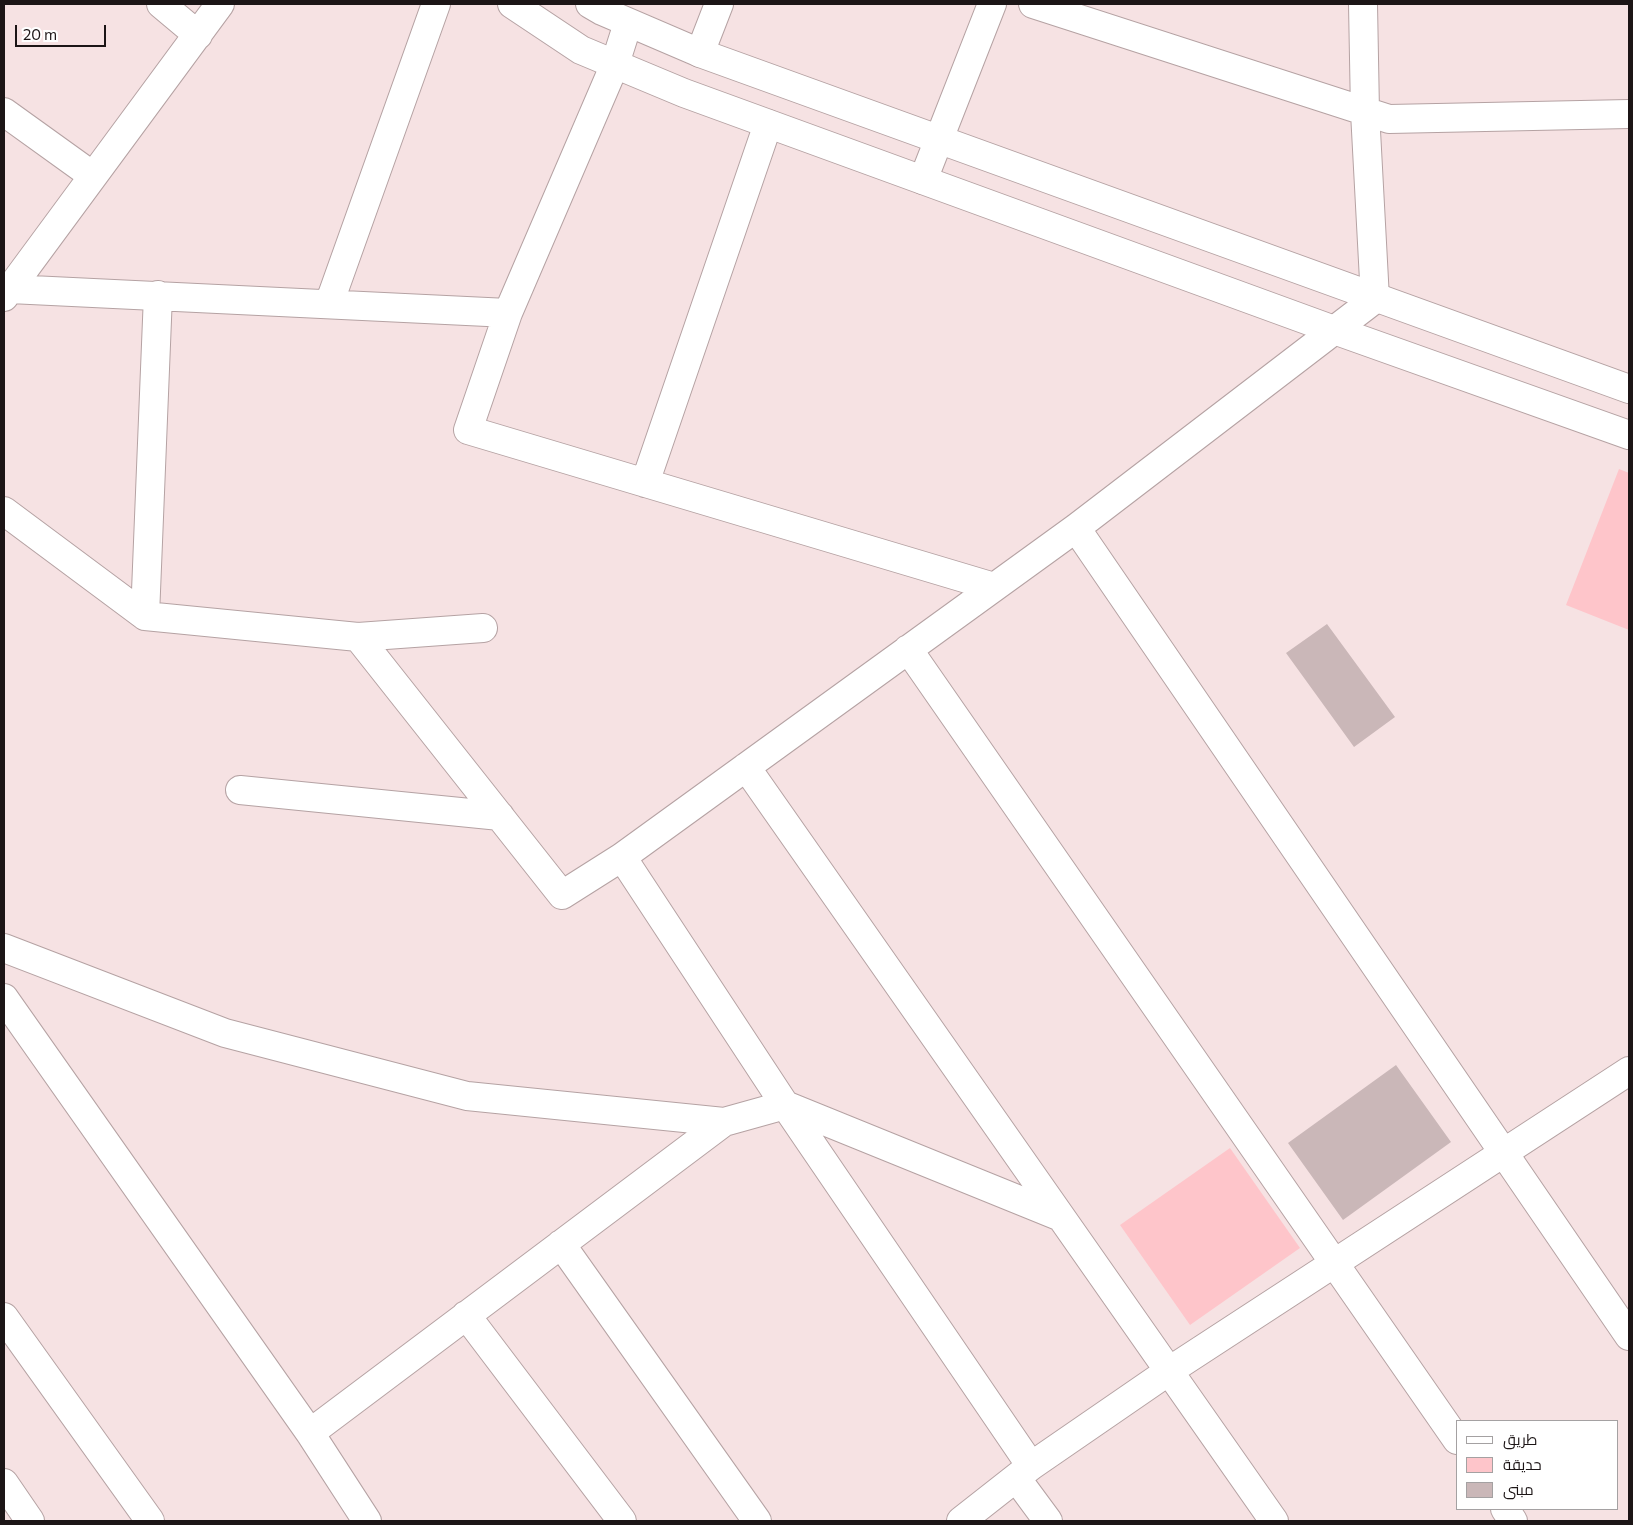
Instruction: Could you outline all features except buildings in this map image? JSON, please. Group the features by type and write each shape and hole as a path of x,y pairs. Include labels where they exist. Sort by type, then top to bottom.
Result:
{"street":[{"path":"161,4 198,34"},
{"path":"7,293 220,4"},
{"path":"329,304 436,4"},
{"path":"512,4 581,50 684,93 1334,330 1629,435"},
{"path":"590,4 628,23 700,53 1374,299 1629,389"},
{"path":"700,53 719,4"},
{"path":"923,180 992,4"},
{"path":"1033,4 1388,119 1629,114"},
{"path":"1363,4 1364,112 1374,299"},
{"path":"628,23 615,64 508,313 468,430 994,587"},
{"path":"4,112 93,176"},
{"path":"645,483 768,124"},
{"path":"7,293 158,296 508,313"},
{"path":"145,616 158,296"},
{"path":"358,637 562,895 622,857 1076,528 1374,299"},
{"path":"4,511 145,616 358,637 483,628"},
{"path":"1076,528 1629,1336"},
{"path":"908,649 1456,1439"},
{"path":"746,767 1274,1521"},
{"path":"240,790 500,816"},
{"path":"622,857 1024,1473 1048,1521"},
{"path":"4,948 225,1033 467,1096 724,1122"},
{"path":"4,998 310,1433 366,1521"},
{"path":"961,1521 1024,1473 1169,1371 1629,1071"},
{"path":"310,1433 724,1122 785,1105 1061,1217"},
{"path":"561,1244 757,1521"},
{"path":"466,1315 622,1521"},
{"path":"4,1317 150,1521"},
{"path":"4,1483 30,1521"},
{"path":"1505,1510 1513,1521"}],"green space":[{"path":"1619,469 1629,473 1629,630 1566,605"},
{"path":"1230,1148 1300,1248 1190,1325 1120,1225"}]}
